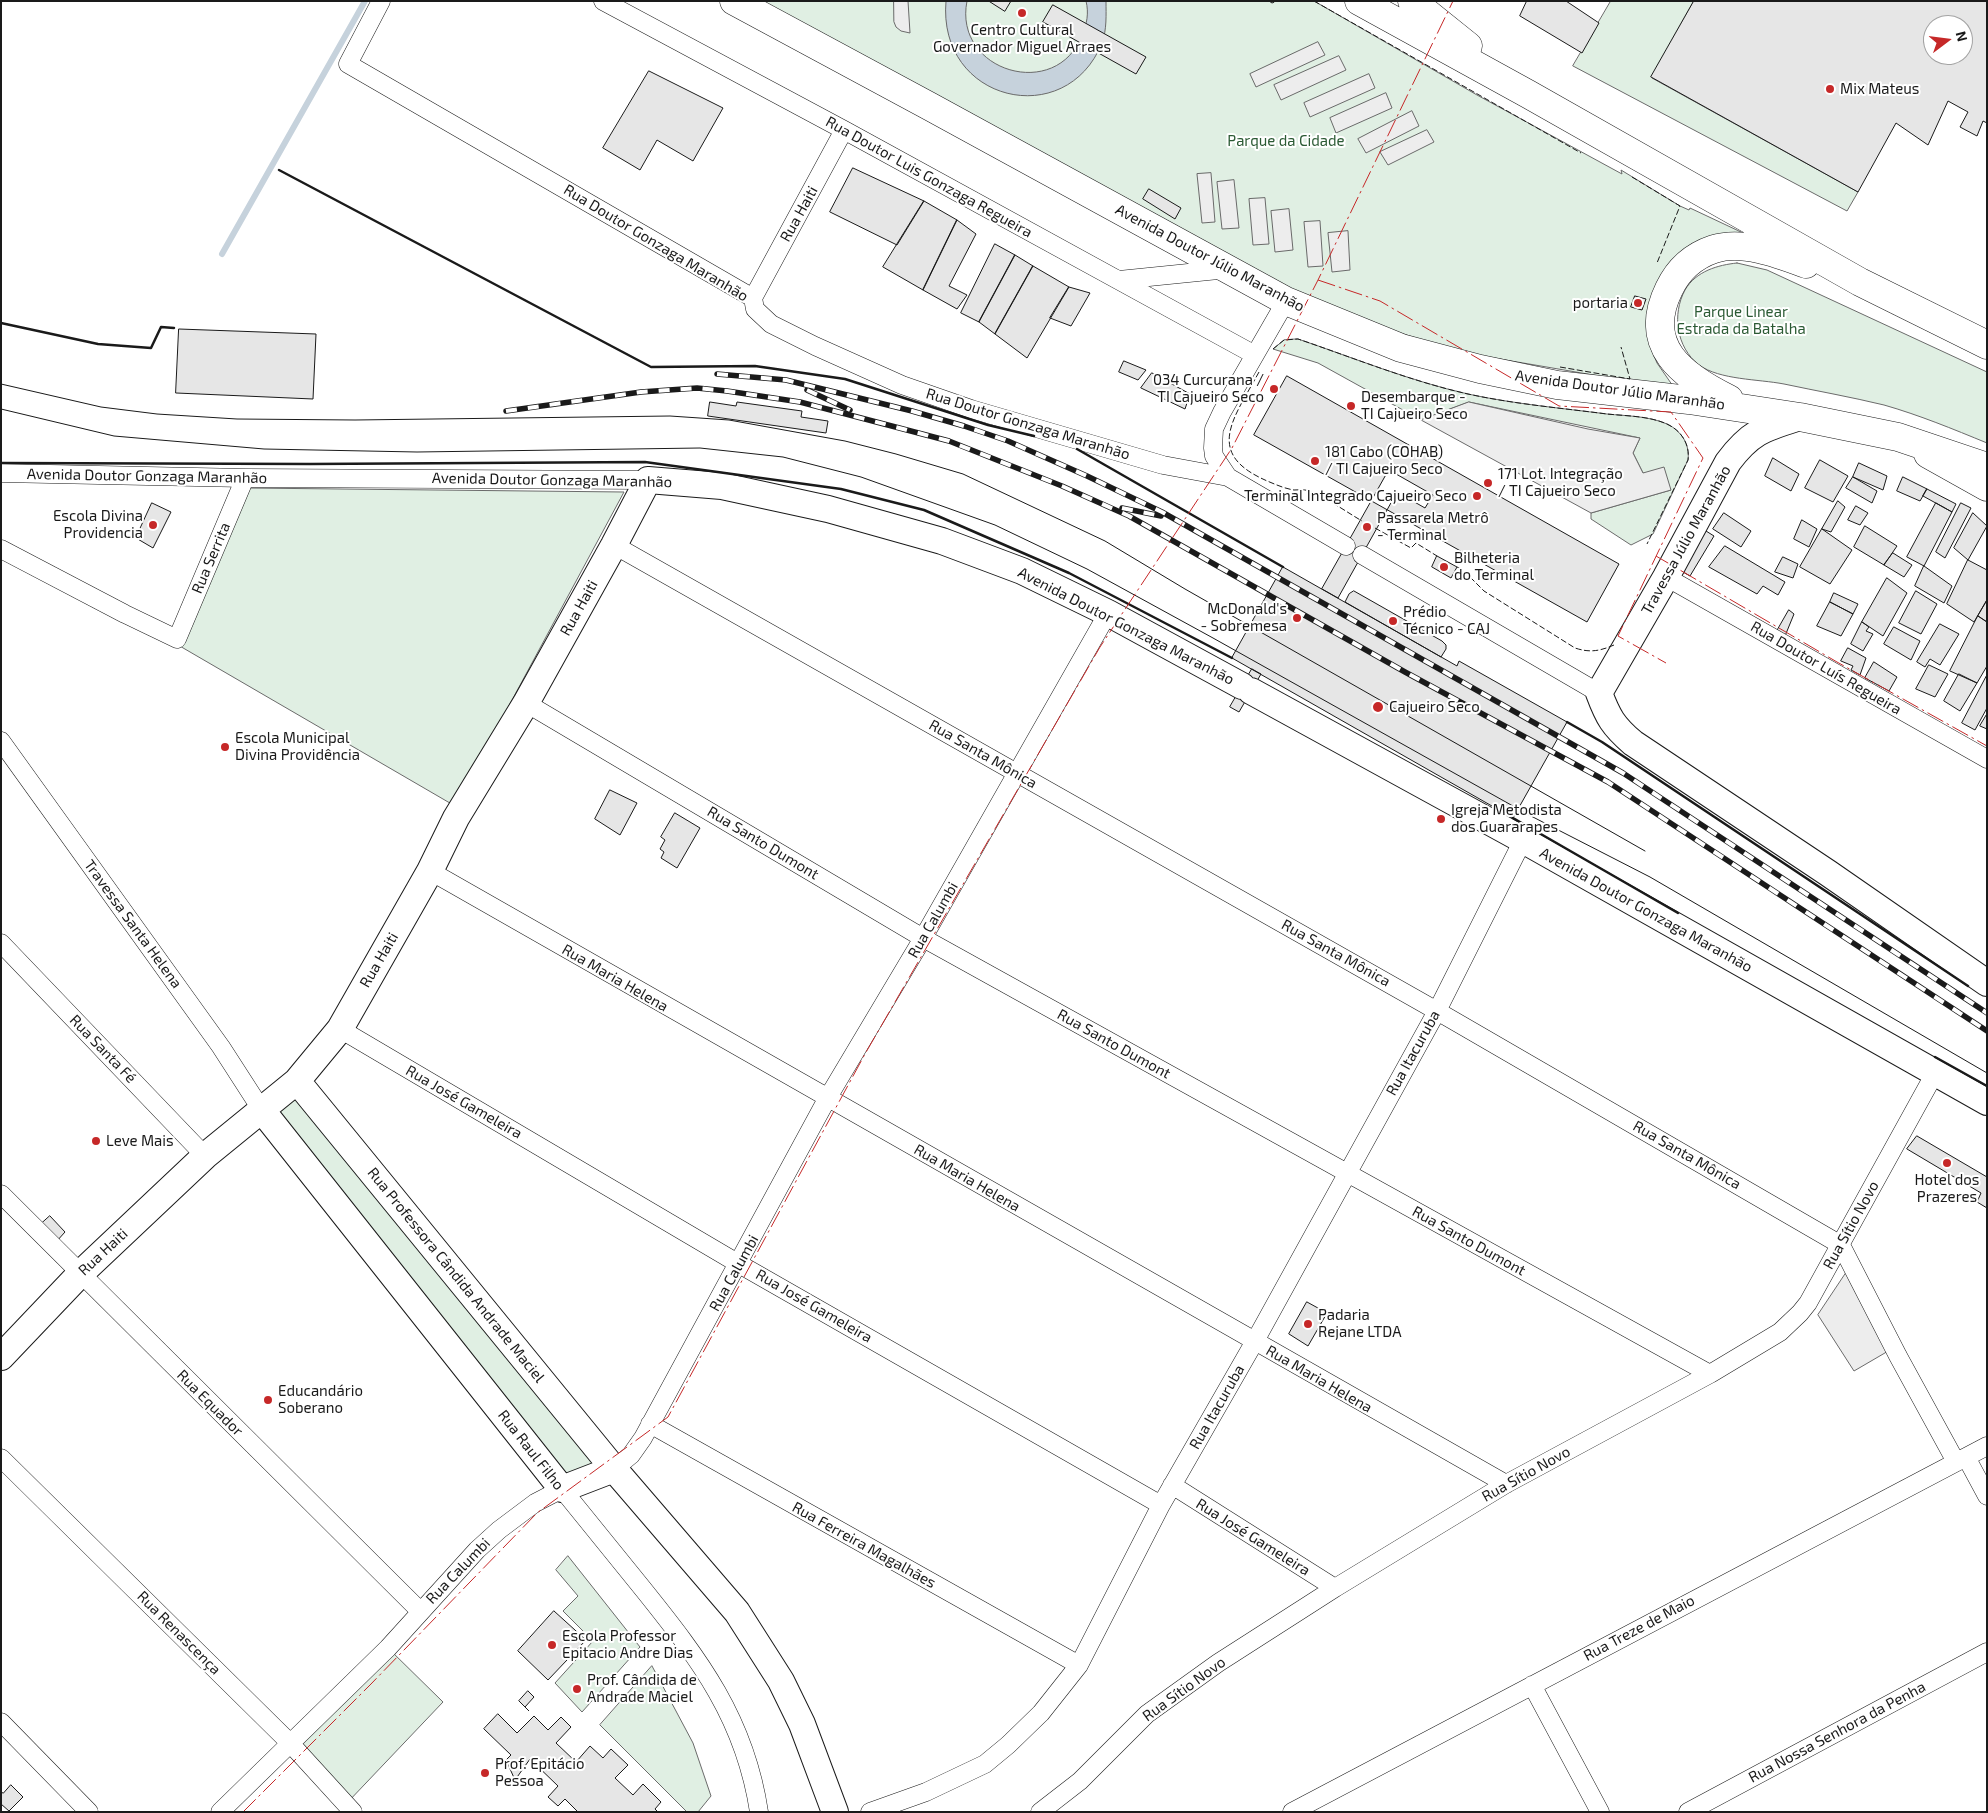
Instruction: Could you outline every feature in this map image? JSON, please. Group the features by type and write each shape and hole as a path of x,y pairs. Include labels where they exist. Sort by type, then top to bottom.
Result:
{"main road":[{"name":"Avenida Doutor Júlio Maranhão","path":"734,1 1286,301 1401,348 1480,369 1557,384 1800,417 1898,437 1987,467"},
{"path":"1360,1 1860,282 1987,345"},
{"path":"1412,1 1528,94"},
{"path":"1753,410 1715,392 1685,374 1668,352 1659,333 1660,320 1665,297 1678,272 1688,263 1714,249 1743,247 1783,256 1860,282"},
{"path":"1898,437 1987,487"}],"street":[{"name":"Rua Doutor Gonzaga Maranhão","path":"380,1 348,64 753,298 755,309 771,324 902,385 971,409 1163,465 1228,477"},
{"name":"Rua Doutor Luis Gonzaga Regueira","path":"603,1 844,130 1255,355"},
{"name":"Rua Haiti","path":"753,298 844,130"},
{"path":"1119,280 1229,269"},
{"path":"1286,301 1214,429 1212,438 1214,456 1228,477 1346,546"},
{"name":"Travessa Júlio Maranhão","path":"1599,693 1666,577 1728,462 1739,447 1751,436 1766,428 1800,417"},
{"name":"Avenida Doutor Gonzaga Maranhão","path":"1,473 245,478 648,480 732,488 828,509 942,541 1022,571 1108,613 1522,840 1987,1102"},
{"name":"Rua Serrita","path":"1,550 125,614 177,638 245,478"},
{"name":"Rua Haiti","path":"1,1357 80,1274 206,1156 297,1081 340,1029 430,871 456,818 526,703 648,480"},
{"name":"Rua Santa Mônica","path":"614,545 1437,1011 1841,1245"},
{"path":"1362,555 1599,693 1606,713 1617,730 1633,743 1987,983"},
{"name":"Rua Doutor Luís Regueira","path":"1666,577 1987,759"},
{"name":"Rua Calumbi","path":"220,1812 388,1648 477,1550 499,1530 535,1503 562,1489 614,1469 631,1455 643,1438 828,1099 1018,774 1108,613"},
{"name":"Rua Santo Dumont","path":"526,703 923,938 1710,1374"},
{"name":"Travessa Santa Helena","path":"1,741 222,1047 261,1109"},
{"name":"Rua Itacuruba","path":"870,1812 926,1792 985,1764 1041,1713 1079,1665 1161,1504 1255,1341 1437,1011 1522,840"},
{"name":"Rua Maria Helena","path":"430,871 1506,1484"},
{"name":"Rua Santa Fé","path":"1,943 206,1156"},
{"name":"Rua José Gameleira","path":"340,1029 739,1264 1161,1504"},
{"name":"Rua Sítio Novo","path":"1040,1812 1080,1781 1146,1714 1180,1689 1334,1588 1506,1484 1710,1374 1780,1332 1791,1323 1808,1302 1841,1245 1935,1072"},
{"name":"Rua Professora Cândida Andrade Maciel","path":"297,1081 614,1469 737,1612 781,1681 802,1724 835,1812"},
{"name":"Rua Raul Filho","path":"261,1109 675,1629 707,1672 723,1701 746,1754 755,1784 759,1812"},
{"name":"Rua Equador","path":"1,1194 420,1611"},
{"path":"1841,1245 1898,1356 1961,1460 1987,1496"},
{"name":"Rua Ferreira Magalhães","path":"650,1424 1079,1665"},
{"name":"Rua Treze de Maio","path":"1292,1812 1987,1446"},
{"name":"Rua Renascença","path":"1,1458 290,1743 353,1812"},
{"name":"Rua José Gameleira","path":"1172,1486 1334,1588"},
{"name":"Rua Nossa Senhora da Penha","path":"1688,1812 1987,1652"},
{"path":"1532,1684 1600,1812"},
{"path":"1,1722 89,1812"}],"green space":[{"name":"Parque da Cidade","path":"755,1 1314,1 1477,95 1622,174 1621,170 1680,206 1689,210 1690,208 1741,232 1727,234 1653,306 1650,346 1657,363 1675,389 1459,352 1304,302"},
{"path":"1611,1 1694,1 1652,78 1858,192 1847,211 1573,66"},
{"name":"Parque Linear Estrada da Batalha","path":"1737,263 1767,270 1987,372 1987,443 1949,427 1884,405 1784,384 1717,374 1699,365 1685,349 1678,330 1678,309 1681,299 1690,283 1701,274 1715,267"},
{"path":"1298,339 1403,376 1468,394 1520,403 1660,421 1677,430 1684,439 1688,449 1688,460 1653,534 1631,545 1591,519 1591,513 1671,490 1643,473 1633,453 1640,438 1469,402 1421,420 1318,363 1273,349 1284,340"},
{"path":"246,488 624,492 455,806 178,645"},
{"path":"297,1081 597,1450 587,1477 557,1482 261,1109"},
{"path":"568,1556 640,1647 582,1712 555,1683 593,1641 563,1611 578,1596 556,1570"},
{"path":"388,1648 443,1702 346,1804 290,1743"},
{"path":"652,1666 693,1743 711,1796 698,1812 687,1812 600,1725"}],"shaded area":[{"path":"894,1 908,1 910,33 901,31 896,27 894,22"},
{"path":"946,1 967,1 967,26 976,46 991,61 1010,70 1031,72 1052,68 1069,56 1085,27 1086,1 1106,1 1104,38 1085,71 1061,88 1034,95 1007,93 982,82 962,63 949,35"},
{"path":"1318,42 1325,55 1256,87 1250,74"},
{"path":"1339,56 1346,70 1281,100 1274,85"},
{"path":"1369,74 1375,88 1310,117 1304,103"},
{"path":"1386,93 1392,108 1336,133 1330,118"},
{"path":"1412,111 1419,126 1366,153 1358,139"},
{"path":"1427,130 1434,142 1388,165 1380,152"},
{"path":"1211,173 1215,222 1202,223 1197,174"},
{"path":"1234,180 1239,228 1222,229 1217,182"},
{"path":"1265,198 1269,244 1253,245 1249,199"},
{"path":"1289,209 1293,250 1275,252 1271,211"},
{"path":"1320,221 1323,266 1308,267 1304,222"},
{"path":"1348,231 1350,270 1332,272 1328,233"},
{"path":"1469,402 1588,429 1640,438 1633,453 1643,473 1664,467 1671,490 1591,513 1421,420"},
{"path":"1846,1273 1890,1350 1854,1371 1818,1315"}],"building":[{"path":"989,1 1011,1 1005,11"},
{"path":"1527,1 1566,1 1599,23 1582,53 1520,16"},
{"name":"Mix Mateus","path":"1694,1 1987,1 1987,123 1983,121 1977,136 1960,127 1968,112 1948,101 1928,145 1896,123 1858,192 1651,77"},
{"path":"1053,5 1146,57 1136,74 1043,22"},
{"path":"649,71 723,108 693,161 657,140 640,170 603,148"},
{"path":"853,168 924,201 897,245 830,212"},
{"path":"1149,189 1181,208 1175,219 1143,199"},
{"path":"924,201 957,220 923,290 883,267"},
{"path":"957,220 976,234 949,286 967,295 957,309 923,290"},
{"path":"995,244 1015,255 979,322 961,313"},
{"path":"1015,255 1033,266 995,334 979,322"},
{"path":"1033,266 1069,287 1027,358 995,334"},
{"path":"1069,287 1090,293 1071,326 1050,318"},
{"name":"portaria","path":"1635,296 1646,299 1642,310 1631,307"},
{"path":"179,329 316,334 313,399 176,393"},
{"path":"1124,361 1146,370 1138,380 1119,372"},
{"path":"1152,373 1190,394 1185,409 1141,388"},
{"path":"1287,376 1619,564 1587,622 1254,435"},
{"path":"710,402 736,406 737,402 802,411 801,417 828,421 826,433 708,416"},
{"path":"1773,458 1799,474 1791,491 1765,476"},
{"path":"1820,460 1848,476 1833,502 1805,488"},
{"path":"1859,463 1887,476 1883,490 1853,477"},
{"name":"Passarela Metrô - Terminal","path":"1389,470 1433,495 1425,508 1397,492 1338,598 1322,589"},
{"path":"1853,477 1877,491 1872,503 1846,488"},
{"path":"1903,477 1927,489 1920,501 1897,491"},
{"path":"1927,489 1956,504 1952,512 1923,496"},
{"path":"1838,501 1845,507 1831,532 1822,529"},
{"name":"Escola Divina Providencia","path":"152,503 171,512 153,548 136,538"},
{"path":"1936,503 1952,512 1924,566 1907,557"},
{"path":"1961,503 1971,508 1945,558 1936,552"},
{"path":"1856,506 1868,513 1860,525 1848,520"},
{"path":"1724,513 1751,531 1741,547 1713,529"},
{"path":"1973,513 1987,526 1968,560 1954,548"},
{"path":"1802,520 1817,529 1809,547 1794,539"},
{"path":"1865,526 1897,546 1884,565 1854,547"},
{"path":"1822,529 1852,550 1830,584 1800,567"},
{"path":"1706,531 1714,536 1690,576 1683,572"},
{"path":"1725,546 1785,582 1778,595 1763,586 1757,594 1709,567"},
{"path":"1893,553 1912,565 1904,577 1884,565"},
{"name":"Bilheteria do Terminal","path":"1437,556 1457,567 1451,578 1432,567"},
{"path":"1783,557 1798,564 1793,578 1775,572"},
{"path":"1968,560 1987,570 1987,600 1974,622 1947,604"},
{"path":"1924,566 1952,586 1944,603 1915,586"},
{"path":"1283,567 1457,666 1459,661 1567,722 1513,818 1232,658"},
{"path":"1887,578 1907,593 1883,636 1862,622"},
{"name":"Prédio Técnico - CAJ","path":"1354,591 1442,641 1446,645 1446,649 1441,657 1345,602 1349,594"},
{"path":"1916,591 1937,604 1921,634 1899,623"},
{"path":"1834,593 1858,604 1853,614 1830,602"},
{"path":"1987,600 1987,622 1978,616"},
{"path":"1830,602 1853,614 1841,636 1817,626"},
{"path":"1789,610 1794,614 1785,636 1777,631"},
{"path":"1978,616 1987,622 1987,666 1977,683 1950,671"},
{"path":"1862,622 1869,627 1866,631 1873,634 1863,651 1851,644"},
{"path":"1940,624 1959,634 1940,665 1930,659 1925,667 1917,662"},
{"path":"1894,627 1920,641 1911,660 1884,644"},
{"path":"1848,648 1866,658 1860,675 1851,670 1853,666 1841,661"},
{"path":"1874,662 1897,677 1889,691 1865,678"},
{"path":"1929,665 1948,674 1935,697 1916,689"},
{"path":"1252,669 1261,674 1239,712 1230,707"},
{"path":"1959,674 1977,683 1960,711 1944,701"},
{"path":"1987,675 1987,708 1975,730 1962,723"},
{"path":"1987,714 1987,729 1980,726"},
{"path":"610,790 637,803 620,835 595,819"},
{"path":"675,813 700,828 677,868 661,858 664,852 660,849 665,840 661,837"},
{"name":"Hotel dos Prazeres","path":"1917,1136 1987,1177 1987,1208 1977,1202 1981,1193 1907,1149"},
{"path":"50,1216 65,1232 56,1242 40,1225"},
{"name":"Padaria Rejane LTDA","path":"1307,1302 1327,1313 1308,1346 1289,1334"},
{"name":"Escola Professor Epitacio Andre Dias","path":"554,1611 586,1640 548,1680 518,1651"},
{"path":"528,1691 534,1697 525,1707 519,1701"},
{"path":"498,1714 517,1733 534,1716 548,1730 561,1717 571,1727 556,1743 576,1762 590,1746 603,1758 611,1749 628,1765 615,1778 633,1795 643,1784 661,1802 655,1809 658,1812 578,1812 565,1799 558,1806 548,1797 558,1786 530,1759 515,1780 506,1760 511,1755 484,1729"},
{"path":"11,1785 23,1797 9,1811 1,1804 1,1792 3,1793"}],"waterway":[{"path":"222,254 365,1"}],"tram line":[{"path":"1,384 101,407 157,414 237,419 355,420 670,416 729,420 845,441 896,454 963,474 1105,541 1185,589 1645,851"},
{"path":"1,409 114,436 264,449 417,452 700,448 783,457 861,477 995,525 1087,569 1529,815 1650,877 1987,1073"}],"railway":[{"path":"717,374 786,380 912,411 964,426 1008,441 1162,512 1623,773 1987,1013"},
{"path":"506,411 641,392 697,388 727,391 800,402 949,441 1062,486 1129,516 1405,672 1608,782 1987,1031"},
{"path":"807,390 850,410"},
{"path":"1122,508 1161,516"}],"fence":[{"path":"1269,1 1272,3 1277,1"},
{"path":"1314,1 1581,153"},
{"path":"1632,177 1680,206 1657,263"},
{"path":"1273,349 1284,340 1298,339 1446,389 1538,406 1645,418 1667,424 1677,430 1684,439 1688,449 1688,460 1647,544"},
{"path":"1560,367 1630,379 1621,347"},
{"path":"1259,372 1233,421 1230,448 1237,461 1250,472 1272,483 1291,490 1309,491 1362,521"},
{"path":"1375,528 1411,548 1416,543 1437,556"},
{"path":"1457,567 1462,569 1484,591 1575,648 1595,651 1614,645"}],"wall":[{"path":"279,170 651,367 755,366 845,379 988,425 1034,436"},
{"path":"1,323 98,344 151,348 161,327 174,328"},
{"path":"1077,449 1283,567"},
{"path":"1,463 645,462 841,489 924,510 1069,573 1232,658"},
{"path":"1567,722 1602,742 1968,986"},
{"path":"1513,818 1678,913"},
{"path":"1935,1057 1987,1086"}],"power":[{"path":"243,1812 371,1684 537,1513 668,1417 865,1054 1100,647 1232,448 1318,280 1453,1"},
{"path":"1318,280 1380,301 1559,406 1671,412 1703,458 1618,636 1666,663"},
{"path":"1656,556 1837,662 1987,746"}],"place":[{"name":"Centro Cultural Governador Miguel Arraes","path":"1022,13"},
{"name":"Mix Mateus","path":"1830,89"},
{"name":"portaria","path":"1638,303"},
{"name":"034 Curcurana / TI Cajueiro Seco","path":"1274,389"},
{"name":"Desembarque - TI Cajueiro Seco","path":"1351,406"},
{"name":"181 Cabo (COHAB) / TI Cajueiro Seco","path":"1315,461"},
{"name":"171 Lot. Integração / TI Cajueiro Seco","path":"1488,483"},
{"name":"Terminal Integrado Cajueiro Seco","path":"1477,496"},
{"name":"Escola Divina Providencia","path":"153,525"},
{"name":"Passarela Metrô - Terminal","path":"1367,527"},
{"name":"Bilheteria do Terminal","path":"1444,567"},
{"name":"McDonald's - Sobremesa","path":"1297,618"},
{"name":"Prédio Técnico - CAJ","path":"1393,621"},
{"name":"Cajueiro Seco","path":"1378,707"},
{"name":"Escola Municipal Divina Providência","path":"225,747"},
{"name":"Igreja Metodista dos Guararapes","path":"1441,819"},
{"name":"Leve Mais","path":"96,1141"},
{"name":"Hotel dos Prazeres","path":"1947,1163"},
{"name":"Padaria Rejane LTDA","path":"1308,1324"},
{"name":"Educandário Soberano","path":"268,1400"},
{"name":"Escola Professor Epitacio Andre Dias","path":"552,1645"},
{"name":"Prof. Cândida de Andrade Maciel","path":"577,1689"},
{"name":"Prof. Epitácio Pessoa","path":"485,1773"}]}
